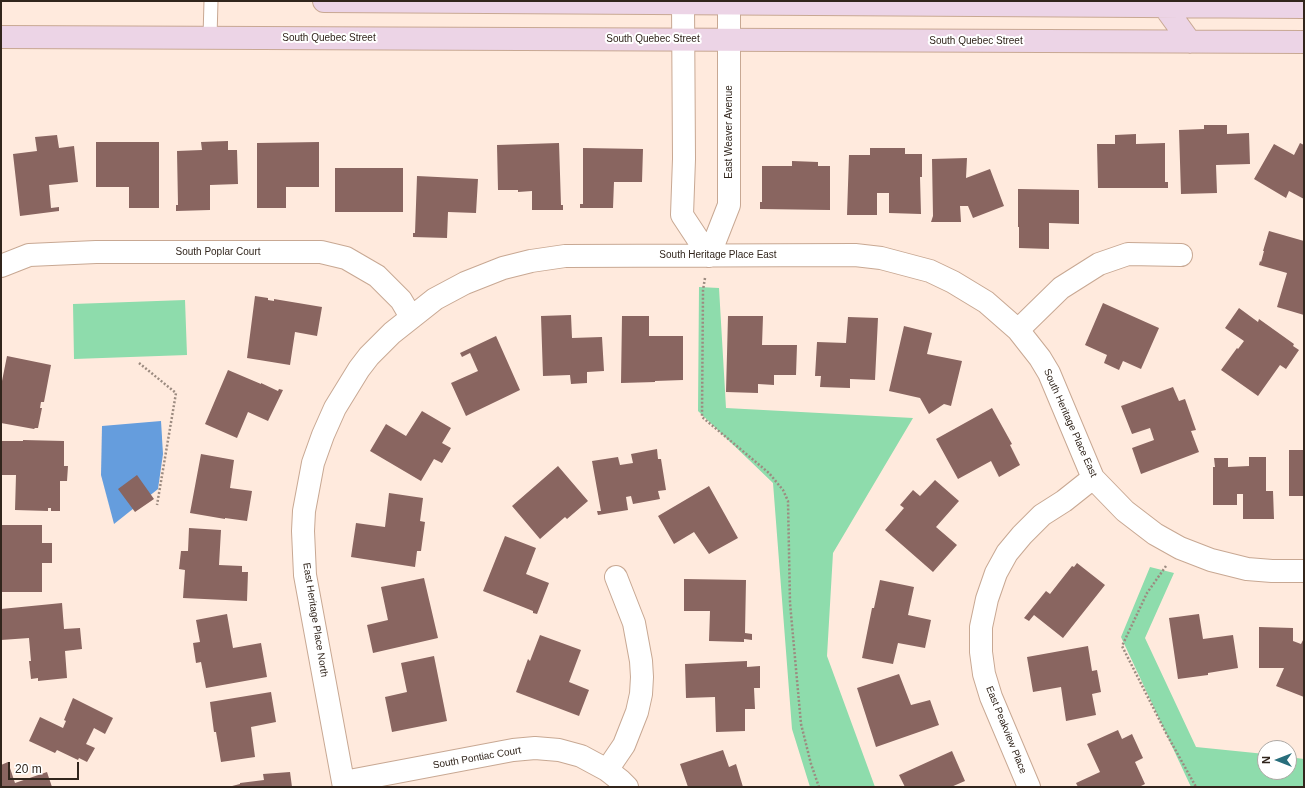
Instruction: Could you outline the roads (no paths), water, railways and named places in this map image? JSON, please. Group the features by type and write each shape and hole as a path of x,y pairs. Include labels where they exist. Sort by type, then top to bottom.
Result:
{"main road":[{"path":"324,1 1206,4 1304,7"},
{"path":"1164,4 1190,42"},
{"path":"1190,42 1206,4"},
{"name":"South Quebec Street","path":"1,37 1304,42"}],"street":[{"path":"683,2 682,216 709,256"},
{"name":"East Weaver Avenue","path":"709,256 729,206 729,2"},
{"name":"South Poplar Court","path":"1,266 29,256 96,252 321,252 346,258 377,276 401,300 411,317"},
{"name":"South Heritage Place East","path":"411,317 435,299 465,283 503,268 531,261 565,256 855,254 880,258 930,271 953,282 986,302 1018,330 1040,358 1049,373 1093,478 1125,511 1155,534 1180,548 1211,560 1247,569 1304,571"},
{"path":"1018,330 1061,288 1099,264 1128,254 1181,254"},
{"name":"East Heritage Place North","path":"344,785 305,575 303,532 304,511 313,463 335,408 369,356 392,333 411,317"},
{"name":"East Peakview Place","path":"1029,787 991,697 984,674 981,652 981,627 987,599 996,573 1007,553 1042,515 1064,501 1093,478"},
{"path":"607,770 624,745 637,712 641,694 642,677 641,660 634,623 616,577"},
{"name":"South Pontiac Court","path":"344,785 513,750 535,748 559,750 581,756 607,770 627,787"}],"lane":[{"path":"210,37 211,1"}],"water":[{"path":"161,421 163,454 158,489 114,524 101,475 102,426"}]}
